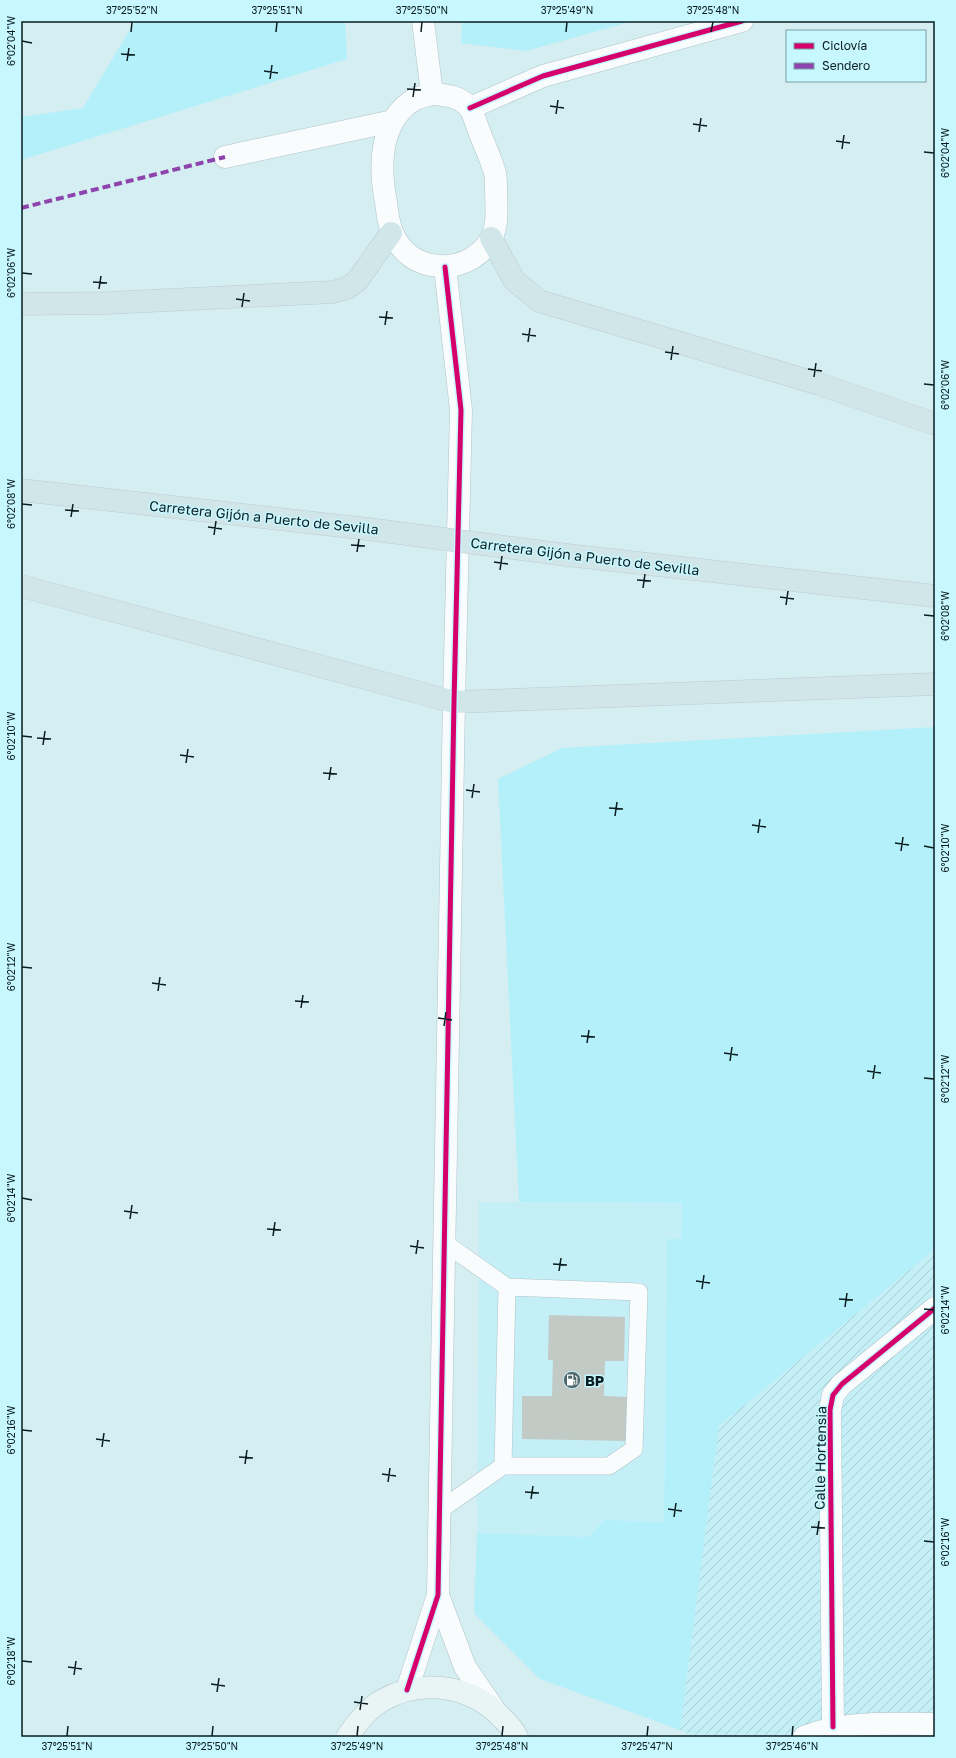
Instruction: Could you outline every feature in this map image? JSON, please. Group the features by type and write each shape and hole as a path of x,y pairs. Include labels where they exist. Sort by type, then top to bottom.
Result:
{"highway":[{"path":"21,304 108,303 333,292 347,288 357,281 391,233"},
{"path":"491,238 514,280 539,301 819,384 935,424"},
{"name":"Carretera Gijón a Puerto de Sevilla","path":"21,490 368,529 567,555 935,596"},
{"path":"21,586 454,702 935,684"}],"main road":[{"path":"347,1737 363,1716 383,1700 408,1690 434,1686 465,1692 493,1708 522,1735"}],"street":[{"path":"423,21 432,94"},
{"path":"470,108 543,76 742,21"},
{"path":"432,94 448,95 460,100 470,108 495,174 496,219 491,238 484,249 473,258 462,263 445,267 430,266 414,259 401,248 391,233 381,179 383,148 393,121 405,106 416,98 432,94"},
{"path":"225,158 393,121"},
{"path":"408,1690 438,1595 454,702 461,410 445,267"},
{"name":"Calle Hortensia","path":"833,1727 830,1410 833,1395 842,1384 935,1308"},
{"path":"438,1595 465,1667 493,1708"},
{"path":"804,1737 833,1727 850,1725 935,1724"}],"lane":[{"path":"440,1510 503,1466 609,1466 634,1449 639,1292 507,1288 445,1243"},
{"path":"503,1466 507,1288"}],"shaded area":[{"path":"135,21 345,21 347,59 21,160 21,117 83,108"},
{"path":"462,21 633,21 526,51 461,43"},
{"path":"935,727 935,1249 719,1426 680,1730 540,1679 474,1613 477,1533 589,1537 604,1520 664,1522 667,1239 681,1239 682,1203 519,1202 498,779 562,748"},
{"name":"BP","path":"479,1202 682,1203 681,1239 667,1240 664,1522 604,1520 589,1537 477,1533"},
{"path":"935,1249 935,1737 694,1737 680,1730 719,1426"}],"building":[{"path":"549,1315 625,1317 624,1361 605,1361 604,1396 627,1397 627,1441 522,1439 522,1396 552,1396 553,1360 548,1360"}],"marked path":[{"path":"21,208 225,157"}],"cycle path":[{"path":"470,108 543,76 742,21"},
{"path":"407,1690 438,1595 454,702 461,410 445,267"},
{"path":"833,1727 830,1410 833,1395 842,1384 935,1308"}],"place":[{"name":"BP","path":"572,1380"}]}
